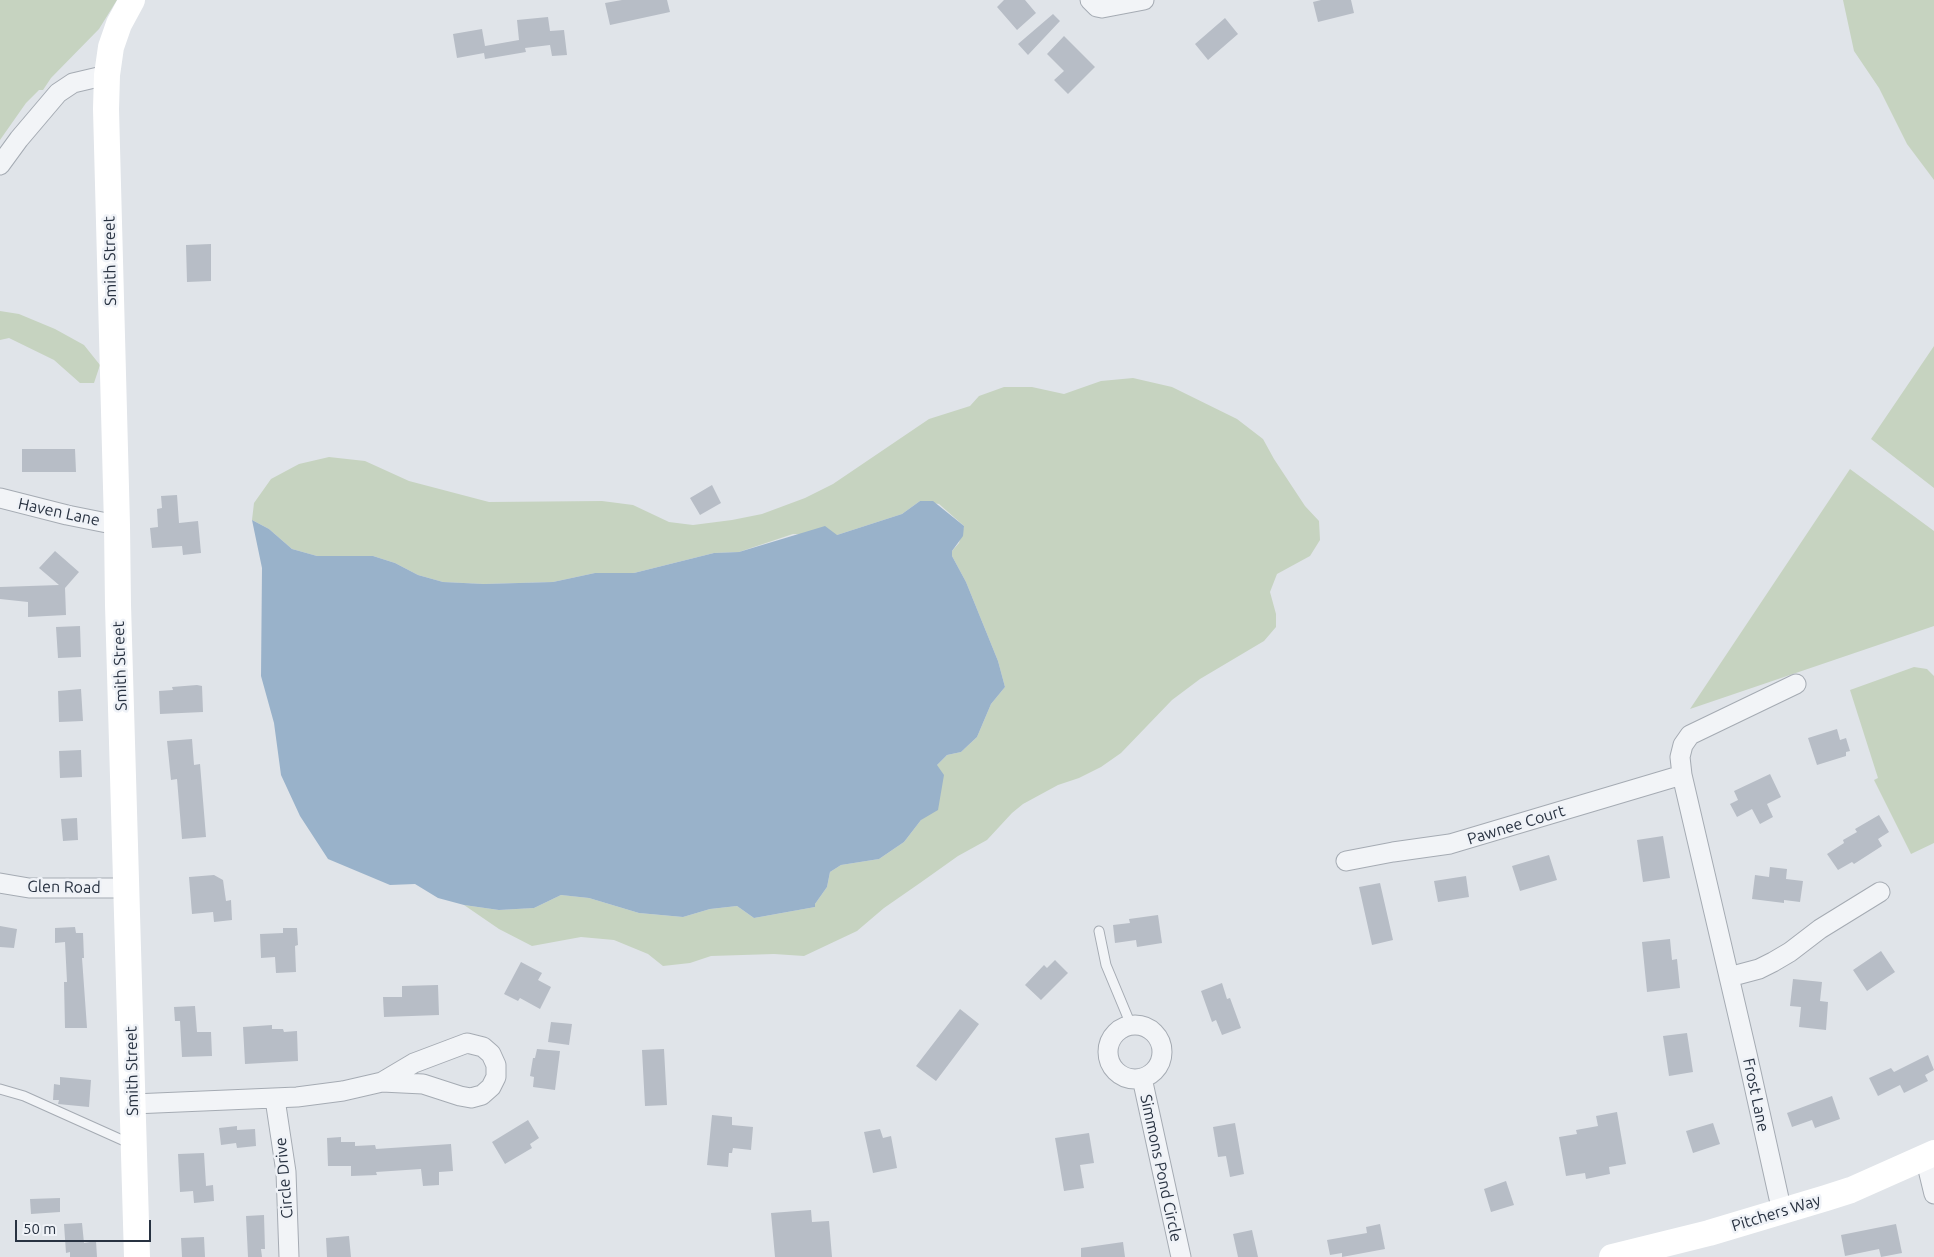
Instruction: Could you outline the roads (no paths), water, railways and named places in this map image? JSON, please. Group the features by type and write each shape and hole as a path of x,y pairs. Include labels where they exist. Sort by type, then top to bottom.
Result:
{"main road":[{"name":"Smith Street","path":"132,0 114,36 107,75 118,525 118,605 128,888 137,1257"},
{"name":"Pitchers Way","path":"1612,1257 1684,1240 1851,1190 1929,1155"}],"street":[{"path":"1094,4 1109,8 1144,0"},
{"path":"0,165 24,132 58,93 73,83 107,75"},
{"name":"Haven Lane","path":"0,498 67,515 118,525"},
{"name":"Frost Lane","path":"1782,1212 1682,775 1680,756 1683,745 1690,735 1796,684"},
{"name":"Pawnee Court","path":"1346,860 1450,844 1682,775"},
{"name":"Glen Road","path":"0,883 29,888 128,888"},
{"path":"1729,977 1759,969 1773,962 1790,952 1826,925 1880,892"},
{"name":"Simmons Pond Circle","path":"1140,1025 1150,1029 1158,1038 1162,1048 1159,1065 1152,1073 1142,1078 1124,1077 1114,1069 1108,1058 1108,1046 1113,1035 1123,1027 1140,1025"},
{"path":"133,1104 275,1099 319,1095 382,1082 423,1084 471,1098 482,1095 491,1087 496,1077 496,1065 492,1054 483,1047 467,1043 414,1063 382,1082"},
{"name":"Simmons Pond Circle","path":"1142,1078 1181,1257"},
{"name":"Circle Drive","path":"275,1099 286,1172 289,1257"},
{"path":"1929,1155 1934,1194"}],"lane":[{"path":"1099,932 1106,965 1131,1025"},
{"path":"0,1089 24,1096 134,1145"}],"water":[{"path":"920,501 933,501 964,526 963,536 952,551 952,556 966,582 998,661 1005,687 991,704 977,737 961,752 947,755 937,765 944,775 938,810 921,820 904,842 879,859 841,865 830,872 827,887 815,904 815,907 754,918 737,906 710,909 683,917 639,913 589,898 561,895 534,908 499,910 464,905 438,898 415,884 390,885 328,859 300,816 281,775 274,723 261,676 262,568 252,520 269,529 292,549 317,556 373,556 395,563 418,575 443,582 484,584 553,582 595,573 634,573 714,553 739,552 825,526 837,535 902,514"}]}
